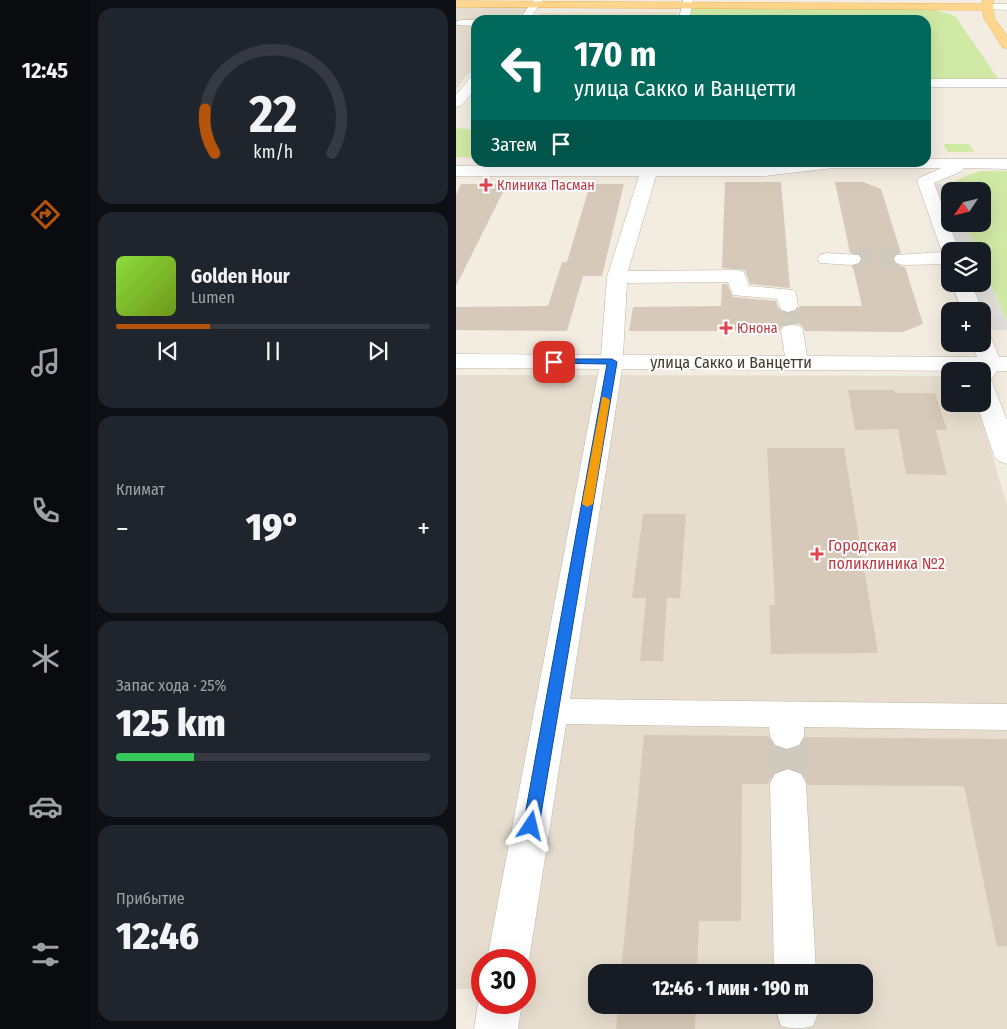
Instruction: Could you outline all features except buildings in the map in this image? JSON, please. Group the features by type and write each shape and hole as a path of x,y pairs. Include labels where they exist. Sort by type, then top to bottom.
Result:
{"main road":[{"path":"1001,0 1007,7"},
{"path":"456,4 536,2 989,4 989,18 1007,45"}],"street":[{"path":"527,15 536,2"},
{"path":"685,15 688,2"},
{"path":"989,4 1007,7"},
{"path":"461,23 471,24"},
{"path":"931,83 1007,83"},
{"path":"456,103 471,86"},
{"path":"931,164 1007,164"},
{"path":"947,242 924,181 964,164"},
{"path":"456,171 765,171 799,167"},
{"path":"510,949 612,362 617,277 649,171"},
{"path":"903,259 941,258"},
{"path":"827,259 852,259"},
{"path":"617,277 737,276 740,292 786,294 788,306"},
{"path":"792,331 797,363"},
{"name":"улица Сакко и Ванцетти","path":"456,362 797,363 941,370"},
{"path":"991,378 1007,456"},
{"path":"551,712 786,725 1007,717"},
{"path":"788,784 795,964"},
{"path":"496,1029 498,1014"}],"shaded area":[{"path":"456,7 527,7 521,15 471,15 471,72 456,89"},
{"path":"677,12 677,15 540,15 541,13"},
{"path":"926,184 941,184 941,226"},
{"path":"943,232 969,232 973,242 947,242"},
{"path":"991,285 1007,321 1007,330 991,330 991,302 969,302 965,292 991,292"},
{"path":"456,375 941,376 941,412 979,412 1007,506 1007,1029 518,1029 521,1014 536,1014 536,949 471,949 471,989 456,989"}],"green space":[{"path":"691,9 936,10 955,16 999,80 931,81 931,15 690,15"},
{"path":"456,128 471,130 471,158 456,157"},
{"path":"943,144 969,144 974,152 948,152"},
{"path":"979,171 1007,171 1007,321 991,285 991,242 973,242 969,232 991,232 991,182 953,182"}],"tunnel":[{"path":"852,259 903,259"},
{"path":"788,306 792,331"},
{"path":"787,738 788,784"}],"slow traffic":[{"path":"587,504 605,400"}],"place":[{"name":"Клиника Пасман","path":"486,185"},
{"name":"Юнона","path":"726,328"},
{"name":"Городская поликлиника №2","path":"817,554"}],"route":[{"path":"531,826 612,362 554,362"}]}
